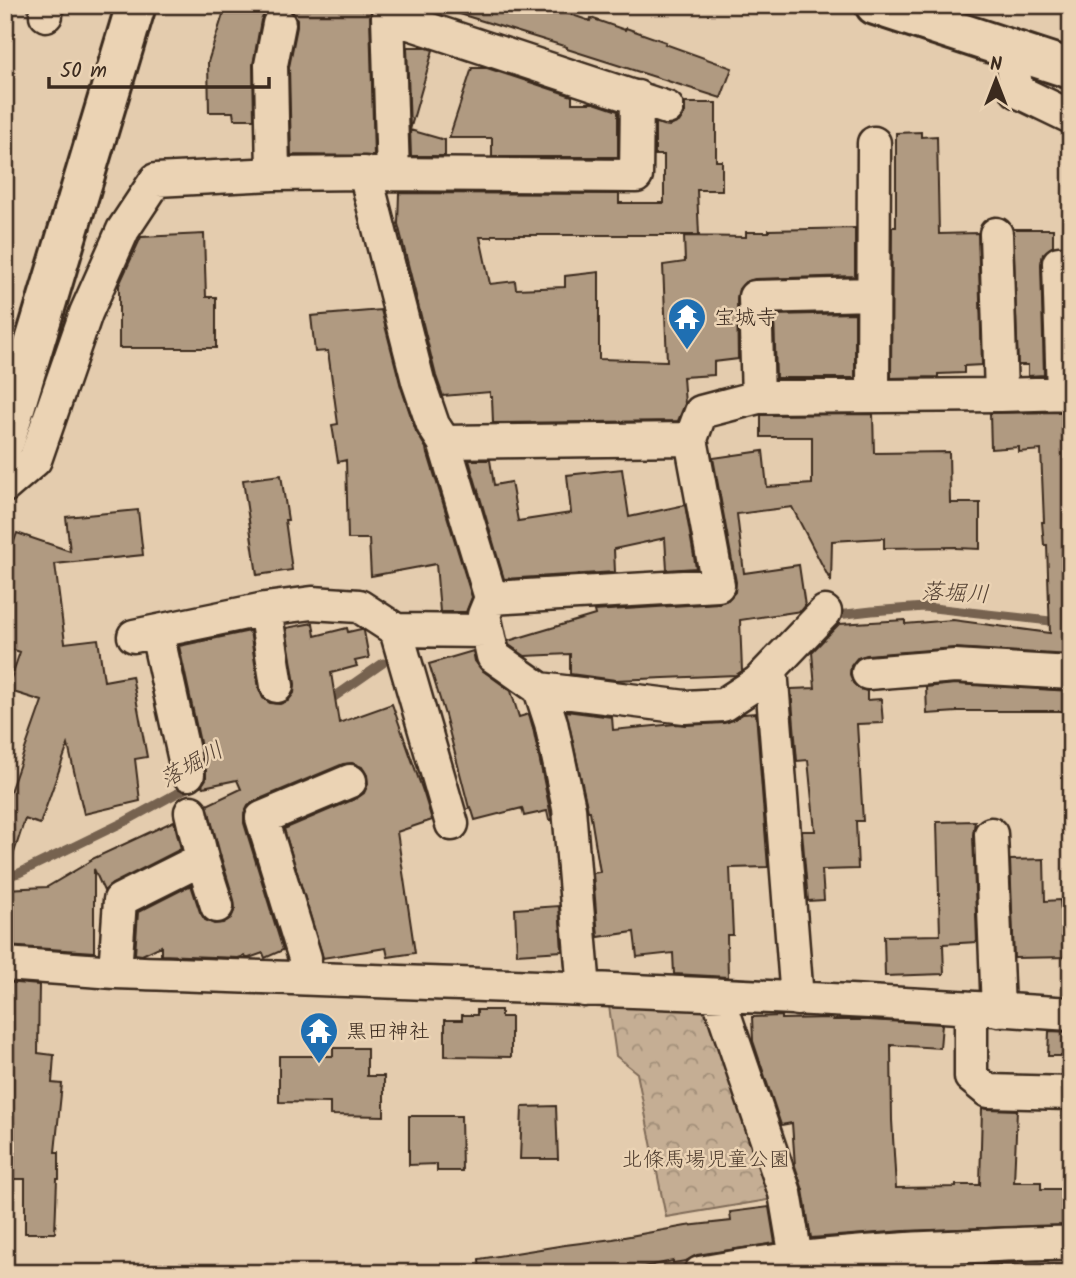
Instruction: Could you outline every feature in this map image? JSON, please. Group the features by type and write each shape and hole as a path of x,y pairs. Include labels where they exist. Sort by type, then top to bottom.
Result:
{"main road":[{"path":"5,441 136,5"},
{"path":"875,5 1071,69"}],"street":[{"path":"667,108 388,16 379,174 418,381 433,425 444,442 491,598 484,615 493,656 540,689 685,707 723,705 758,682 825,612"},
{"path":"273,174 271,65 279,24"},
{"path":"1010,50 1017,91 1071,117"},
{"path":"5,486 35,460 86,313 123,230 156,180 273,174 636,176 637,97"},
{"path":"873,396 874,143"},
{"path":"996,234 1000,396"},
{"path":"491,598 718,585 691,439 701,412 758,397 1000,396 1067,393 1059,263"},
{"path":"758,397 755,297 873,294"},
{"path":"444,442 691,439"},
{"path":"188,774 146,635 265,609 312,603 359,606 396,630 486,631"},
{"path":"265,609 277,686"},
{"path":"396,630 452,824"},
{"path":"868,673 955,666 1071,673"},
{"path":"771,669 797,999"},
{"path":"540,689 551,723 569,808 584,990"},
{"path":"303,978 305,958 262,818 350,781"},
{"path":"191,812 217,906"},
{"path":"991,834 985,1009 971,1077 988,1091 1071,1093"},
{"path":"115,972 120,900 202,859"},
{"path":"5,964 115,972 797,999 1071,1014"},
{"path":"718,996 785,1193 796,1265"},
{"path":"702,1273 796,1265 926,1248 1071,1243"}],"green space":[{"name":"北條馬場児童公園","path":"609,1006 707,1009 773,1199 666,1217 637,1073 616,1056"}],"building":[{"path":"226,5 374,5 370,17 374,156 291,155 289,67 297,19 292,11 283,6 272,7 261,20 253,65 254,119 234,119 233,112 209,112 208,62"},
{"path":"448,5 543,5 590,21 591,18 625,30 626,28 732,68 721,98 447,10"},
{"path":"407,47 433,50 410,130"},
{"path":"472,68 487,68 572,96 572,103 594,103 618,111 618,157 492,157 492,138 449,138"},
{"path":"685,103 716,103 716,161 722,161 722,190 697,190 699,235 480,237 490,284 515,281 516,289 565,287 565,276 599,272 599,359 667,361 663,265 685,262 684,236 746,237 746,232 769,230 855,228 855,276 755,279 745,282 739,289 737,298 738,359 714,362 714,375 683,377 685,404 678,421 493,423 490,392 443,396 398,224 399,193 619,194 619,203 664,203 664,155 655,155 655,123 670,126 679,122 685,113"},
{"path":"410,130 445,140 445,156 411,156"},
{"path":"921,132 921,137 937,136 939,234 978,233 982,365 964,366 964,373 938,374 938,377 891,378 896,133"},
{"path":"1013,229 1053,229 1053,246 1043,254 1041,264 1044,375 1028,376 1028,365 1018,365"},
{"path":"204,234 206,297 216,297 216,348 119,348 119,285 141,237"},
{"path":"381,310 401,387 416,431 426,448 472,597 466,612 440,612 436,564 371,576 369,539 348,539 346,460 338,462 332,425 338,424 328,351 315,352 311,316"},
{"path":"855,313 855,378 776,378 774,315"},
{"path":"1065,412 1065,443 1071,443 1071,655 954,648 857,658 851,666 853,683 867,691 867,700 881,699 883,723 857,724 863,821 856,821 858,869 822,870 824,900 808,901 802,831 815,831 808,760 797,761 791,689 815,688 812,652 839,624 905,620 905,624 953,620 1050,633 1047,545 1044,545 1042,522 1041,450 1019,452 1019,447 991,449 990,413"},
{"path":"873,414 874,453 949,452 950,503 980,503 980,549 884,548 884,538 832,541 831,582 792,507 737,514 744,573 799,565 805,606 801,611 740,620 742,671 736,675 616,680 570,674 570,654 525,656 509,645 508,641 595,615 594,611 719,603 728,600 735,592 736,582 713,458 763,451 767,487 812,484 812,437 761,437 761,415"},
{"path":"469,460 490,460 494,485 511,482 518,521 571,513 567,475 622,469 629,517 685,505 696,568 667,570 665,538 614,549 615,572 504,579"},
{"path":"281,475 292,570 257,575 243,480"},
{"path":"138,510 143,555 55,564 65,643 98,639 104,681 132,676 147,757 135,759 140,801 84,814 68,745 40,824 25,819 10,865 5,864 5,806 42,701 7,690 20,652 5,647 5,567 17,533 70,551 66,517"},
{"path":"313,623 315,636 347,628 348,632 361,629 364,631 369,658 355,661 357,666 331,673 339,723 392,704 424,794 432,820 397,832 415,953 388,957 386,948 323,958 284,829 364,793 368,784 367,775 362,767 352,763 343,764 255,801 248,806 244,814 244,823 283,950 265,958 263,953 249,958 161,955 161,946 142,955 135,954 138,912 191,885 205,920 214,924 223,923 231,918 235,909 207,805 241,789 237,780 203,787 202,785 206,779 206,770 179,646 250,631 259,689 263,698 270,703 280,704 288,701 294,693 295,684 286,628"},
{"path":"473,651 475,661 482,670 511,691 519,717 529,714 552,820 549,820 547,811 524,816 522,808 475,820 471,807 469,808 429,664"},
{"path":"955,684 1071,691 1071,711 957,711 927,714 926,687"},
{"path":"566,711 612,717 613,730 724,723 743,714 756,713 768,867 730,868 733,935 727,935 728,977 674,974 673,953 637,957 634,932 598,937 593,873 600,872 590,811"},
{"path":"174,821 181,849 112,884 104,891 94,869 94,952 5,946 5,889 47,887 90,860"},
{"path":"975,821 973,835 977,942 943,944 944,974 885,976 884,936 940,935 937,822"},
{"path":"1044,859 1045,901 1060,900 1061,912 1071,911 1071,957 1014,958 1010,860"},
{"path":"559,906 562,951 517,954 515,909"},
{"path":"5,982 39,985 38,1053 54,1055 52,1083 62,1084 55,1152 59,1152 59,1179 55,1233 25,1233 25,1179 5,1179"},
{"path":"477,1010 501,1010 501,1017 511,1017 511,1057 445,1056 445,1020 462,1020 462,1015 477,1015"},
{"path":"781,1016 781,1019 832,1018 942,1024 940,1048 891,1045 896,1188 980,1185 982,1108 1017,1110 1014,1182 1041,1182 1041,1189 1071,1189 1071,1225 904,1231 811,1238 803,1190 795,1166 792,1123 781,1125 753,1041 752,1017"},
{"path":"1049,1031 1071,1032 1071,1056 1048,1056"},
{"path":"333,1048 367,1048 367,1076 384,1076 384,1116 330,1115 330,1103 279,1102 279,1056 333,1056"},
{"path":"556,1106 558,1159 520,1159 522,1107"},
{"path":"409,1116 461,1116 462,1171 437,1171 437,1164 409,1165"},
{"path":"769,1207 775,1243 697,1255 686,1261 673,1261 613,1273 480,1273 479,1259 731,1221 730,1212"},
{"path":"1071,1261 1071,1273 836,1273 906,1267"}],"waterway":[{"name":"落堀川","path":"837,615 924,607 1059,622"},
{"name":"落堀川","path":"327,702 383,663"},
{"name":"落堀川","path":"5,877 19,873 126,821 214,773"}],"place":[{"name":"宝城寺","path":"687,351"},
{"name":"黒田神社","path":"319,1065"}]}
